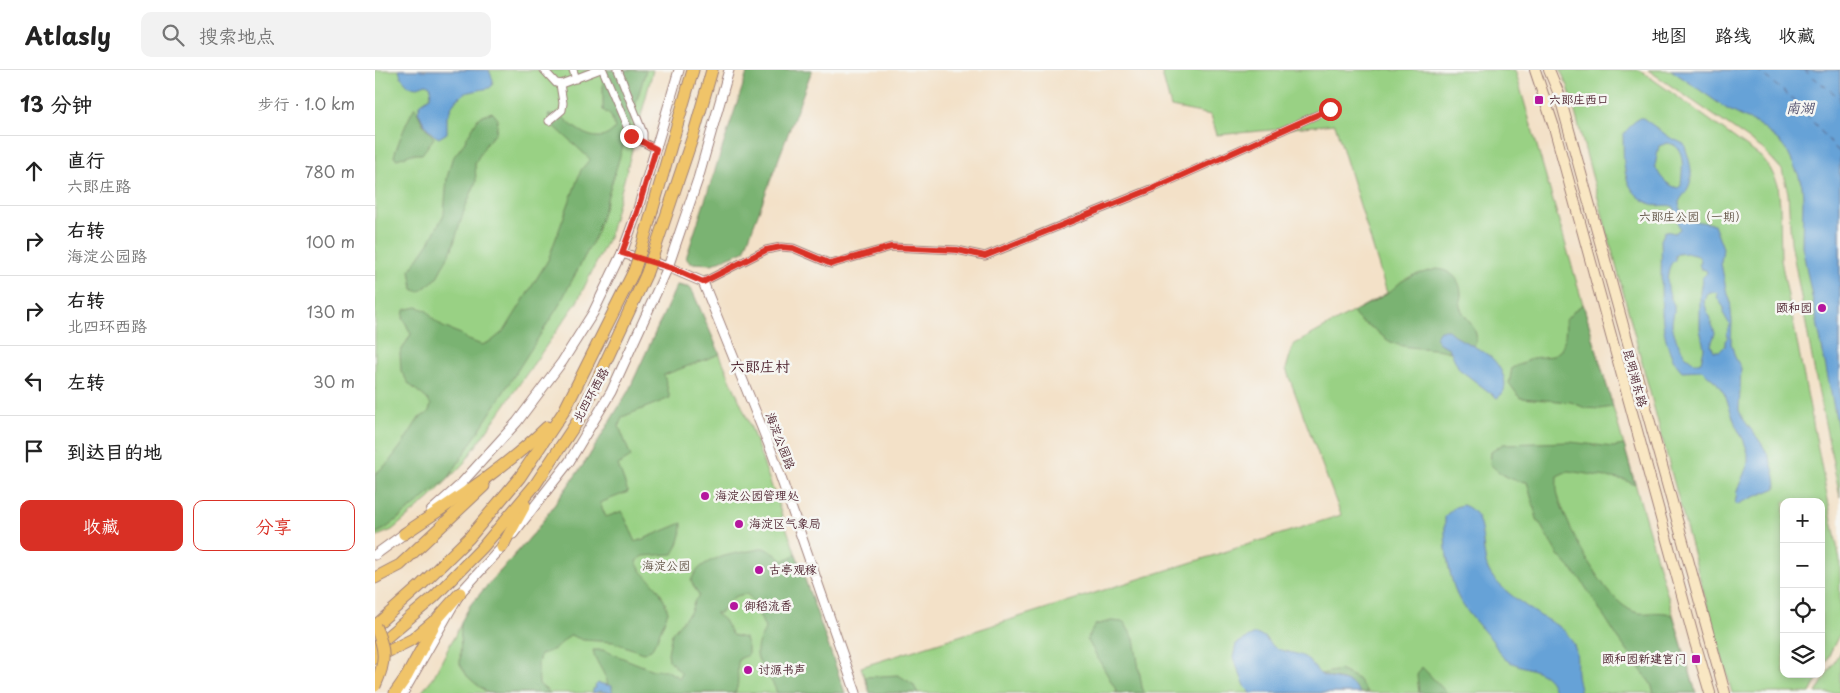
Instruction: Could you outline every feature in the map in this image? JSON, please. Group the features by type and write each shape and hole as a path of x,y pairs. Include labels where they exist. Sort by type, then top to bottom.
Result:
{"highway":[{"name":"北四环西路","path":"375,626 421,585 469,538 520,476 564,411 634,271 693,70"},
{"name":"北四环西路","path":"375,648 434,597 482,548 535,486 579,419 646,275 694,133 712,70"},
{"path":"381,576 400,565 564,411"},
{"path":"404,534 465,493 524,449"},
{"path":"502,547 535,486"},
{"path":"375,658 413,639 438,618 460,593"},
{"path":"395,693 407,676 438,618"},
{"path":"375,626 382,642 384,654 382,670 375,686"}],"main road":[{"name":"昆明湖东路","path":"1535,70 1554,127 1710,693"},
{"name":"昆明湖东路","path":"1549,70 1561,102 1725,693"}],"street":[{"path":"544,70 556,83 560,84 598,70"},
{"path":"573,70 576,79"},
{"path":"603,70 631,136 656,149"},
{"path":"618,70 643,133 643,142"},
{"path":"375,555 404,534 460,485 517,422 562,362 593,313 622,253 637,212 679,70"},
{"name":"北四环西路","path":"403,693 460,593 502,547 569,462 611,392 668,267 698,180 729,70"},
{"path":"549,121 562,110 563,103 560,84"},
{"path":"622,253 668,267 703,282 766,250 781,247 793,248 831,264 891,247 957,250 985,256 1154,188 1330,109"},
{"name":"海淀公园路","path":"703,282 773,456 856,693"},
{"path":"375,548 404,534"}],"green space":[{"path":"375,70 653,70 609,237 577,302 464,463 431,497 392,530 375,537"},
{"path":"603,70 646,70 596,235 558,307 448,479 385,529 375,534 375,474 388,463 419,418 428,413 431,405 427,399 409,384 401,371 400,353 411,334 403,318 404,310 417,307 426,310 443,327 482,345 493,340 505,330 548,260 581,170 590,159 552,124 548,115 561,115 587,135 602,137 609,134 615,128 611,116 603,110"},
{"path":"748,70 812,70 744,251 712,264 690,263 686,258"},
{"path":"1161,70 1515,70 1696,693 870,693 861,667 1341,515 1286,369 1293,345 1387,293 1335,124 1217,135 1211,115 1171,107"},
{"name":"六郎庄公园（一期）","path":"1560,70 1640,70 1761,157 1770,168 1778,184 1781,260 1840,561 1840,633 1825,664 1825,498 1780,498 1780,678 1818,678 1810,693 1732,693 1568,86"},
{"name":"南湖","path":"1648,70 1840,70 1840,497 1791,242 1788,193 1782,170 1764,150"},
{"path":"415,107 423,124 434,138 422,154 412,154 397,159 394,157 397,147"},
{"path":"492,112 498,119 496,132 486,144 475,163 476,182 465,208 452,249 436,279 419,292 413,289 410,270 430,241 444,214 447,178 452,159 479,117"},
{"path":"1437,269 1450,273 1459,284 1461,289 1460,307 1475,332 1476,341 1474,346 1455,338 1448,330 1445,345 1449,348 1450,352 1403,346 1387,340 1359,320 1353,312 1387,294 1402,281 1414,275"},
{"name":"海淀公园","path":"677,285 691,288 750,425 845,693 421,693 434,676 471,604 535,532 588,458 629,390"},
{"path":"677,285 691,288 720,354 664,375 670,398 622,417 619,426 631,457 618,465 628,492 600,503 606,517 622,511 636,542 682,523 680,539 673,554 644,556 636,561 641,571 658,590 668,612 658,637 651,650 643,653 613,642 583,640 570,635 555,649 540,655 538,664 539,684 550,693 488,693 467,676 460,664 461,622 471,604 535,532 588,458 629,390"},
{"path":"1583,304 1613,407 1600,409 1585,408 1571,402 1520,398 1509,383 1512,368 1532,358 1553,356 1561,350 1565,339 1566,320"},
{"path":"1570,442 1613,447 1624,445 1635,485 1625,480 1568,471 1557,476 1558,495 1578,543 1611,594 1623,605 1635,612 1668,613 1673,615 1696,693 1654,693 1651,684 1618,638 1581,580 1558,555 1537,519 1527,482 1507,477 1490,464 1491,452 1503,444"},
{"path":"764,548 783,561 796,554 845,693 777,693 761,666 757,655 758,644 765,628 753,601 747,594 734,597 720,613 715,613 724,620 732,635 745,638 748,647 748,655 739,659 738,684 735,693 606,693 608,691 607,681 593,650 603,650 653,670 666,670 680,678 681,673 669,660 668,653 672,633 691,611 695,600 699,596 691,581 696,572 712,560"},
{"path":"1111,621 1124,622 1134,639 1143,693 1116,693 1087,639 1095,625"},
{"path":"1840,650 1840,693 1816,693 1825,678"},
{"path":"1422,667 1447,693 1419,693 1417,675"},
{"path":"1340,670 1358,679 1368,693 1360,693 1347,682 1320,674"},
{"path":"898,675 913,684 918,693 870,693 865,677"}],"water":[{"path":"399,70 489,70 493,80 492,86 489,88 465,93 454,102 447,117 447,133 439,138 429,130 418,111 421,103 430,97 430,86 426,84 418,87 409,86 401,77"},
{"name":"南湖","path":"1671,70 1840,70 1840,439 1802,246 1803,199 1802,186 1798,174 1788,153 1779,141 1759,125 1727,109"},
{"path":"1639,118 1643,118 1669,137 1684,144 1691,178 1687,190 1679,202 1680,210 1693,221 1714,224 1723,248 1721,263 1730,299 1731,343 1741,368 1739,410 1769,457 1775,476 1776,488 1735,505 1737,491 1748,464 1748,453 1725,395 1717,383 1702,370 1682,371 1673,359 1667,344 1662,309 1661,240 1665,231 1675,233 1680,229 1676,218 1674,218 1676,212 1674,207 1651,204 1634,192 1629,184 1624,165 1623,135","holes":["1667,143 1678,148 1682,159 1681,185 1678,188 1664,180 1655,166 1659,146","1687,253 1698,256 1701,260 1699,264 1701,269 1706,270 1707,273 1702,278 1700,293 1700,329 1704,348 1701,362 1696,363 1681,349 1673,328 1674,304 1670,297 1667,282 1668,271 1677,254","1710,292 1718,294 1717,297 1724,308 1723,313 1730,325 1725,346 1720,351 1714,351 1711,345 1715,333 1704,302 1706,294"]},
{"path":"1440,330 1448,330 1493,359 1501,370 1505,383 1502,394 1497,398 1459,369 1449,348 1439,343 1435,337"},
{"path":"1463,505 1477,517 1487,565 1494,578 1519,601 1565,631 1572,641 1575,648 1580,693 1554,693 1552,684 1542,674 1505,659 1460,600 1449,566 1445,536 1445,516 1455,507"},
{"path":"1255,634 1265,637 1269,643 1278,649 1306,658 1322,675 1347,682 1356,687 1360,693 1251,693 1246,688 1233,658 1236,644"},
{"path":"598,683 612,686 612,693 600,691 593,693 593,689 596,688 595,686"}],"ferry route":[{"path":"1757,70 1793,99 1840,153"},
{"path":"1804,70 1840,98"}],"place":[{"name":"六郎庄西口","path":"1539,100"},
{"name":"颐和园","path":"1822,308"},
{"name":"海淀公园管理处","path":"705,496"},
{"name":"海淀区气象局","path":"739,524"},
{"name":"古亭观稼","path":"759,570"},
{"name":"御稻流香","path":"734,606"},
{"name":"颐和园新建宫门","path":"1696,659"},
{"name":"讨源书声","path":"748,670"}],"district":[{"name":"六郎庄村","path":"760,367"}],"route":[{"path":"631,136 656,149 637,212 622,253 671,268 703,282 766,250 781,247 793,248 831,264 891,247 957,250 985,256 1154,188 1330,109"}]}
